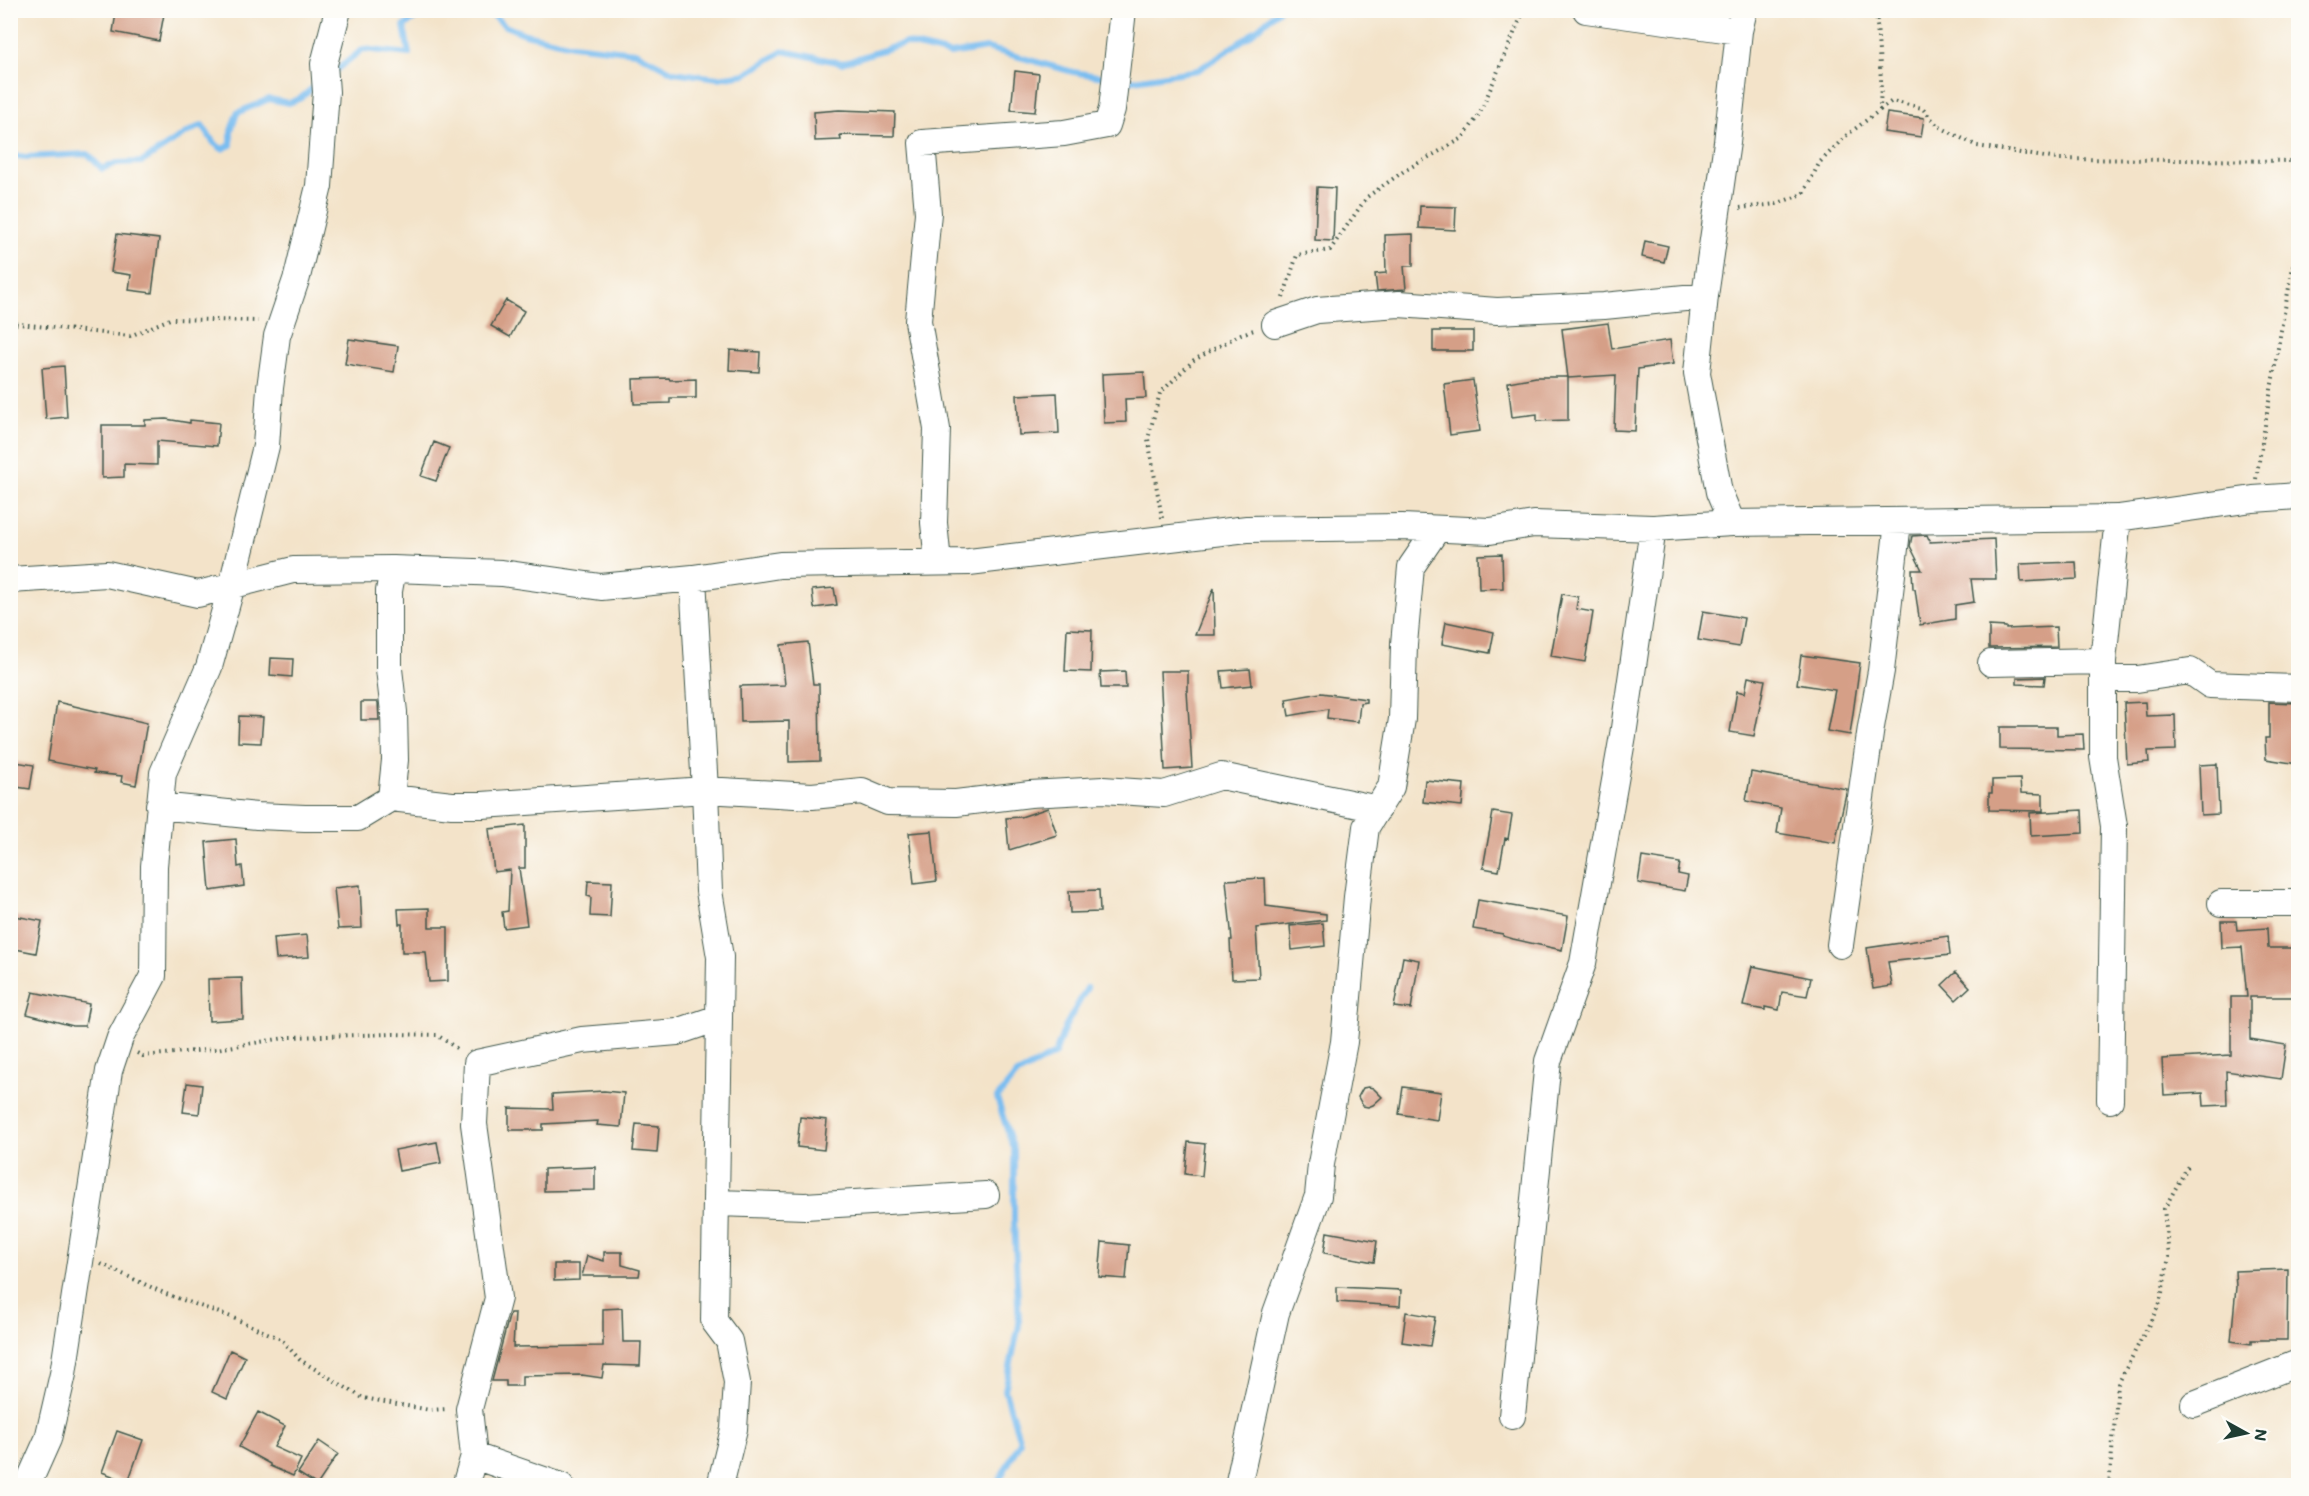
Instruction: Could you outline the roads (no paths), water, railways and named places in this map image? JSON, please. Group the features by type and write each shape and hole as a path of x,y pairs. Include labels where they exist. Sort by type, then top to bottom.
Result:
{"street":[{"path":"27,1485 48,1439 63,1374 108,1071 120,1038 153,976 154,866 163,773 209,667 266,446 277,336 297,277 320,186 326,92 324,63 338,10"},
{"path":"938,562 934,523 937,429 918,321 928,213 922,143 1064,133 1107,125 1112,109 1123,10"},
{"path":"1586,10 1741,21 1697,373 1719,492 1732,523"},
{"path":"1275,324 1317,310 1399,304 1497,311 1604,306 1705,296"},
{"path":"10,580 107,574 198,594 293,570 393,569 502,573 601,587 693,578 780,565 969,562 1247,529 1490,531 1534,524 1653,528 1732,523 2118,518 2253,499 2298,496"},
{"path":"2110,1100 2114,825 2103,757 2103,670 2118,518"},
{"path":"1840,945 1870,727 1881,671 1898,522"},
{"path":"1512,1416 1548,1061 1583,963 1623,735 1653,528"},
{"path":"1238,1485 1276,1313 1318,1196 1321,1164 1344,1042 1357,897 1366,827 1391,788 1402,718 1404,644 1411,567 1437,529"},
{"path":"391,798 395,760 394,712 389,669 389,591 393,569"},
{"path":"693,578 709,891 720,957 714,1321 729,1341 737,1382 734,1429 720,1485"},
{"path":"1991,663 2103,670 2137,679 2190,671 2210,685 2298,688"},
{"path":"159,806 257,816 358,818 391,798 452,805 482,805 705,790 812,796 862,791 888,802 956,803 1030,794 1103,790 1164,794 1221,776 1378,809"},
{"path":"2221,903 2298,903"},
{"path":"465,1485 474,1456 469,1409 498,1298 474,1124 477,1062 582,1040 677,1032 718,1018"},
{"path":"717,1203 805,1206 986,1195"},
{"path":"2194,1404 2298,1363"},
{"path":"474,1456 561,1485"}],"waterway":[{"path":"331,74 363,49 409,54 404,26 428,10"},
{"path":"443,10 455,12 456,10"},
{"path":"487,10 505,26 525,34 572,45 635,52 673,72 718,78 746,74 783,51 842,63 905,43 950,54 987,48 1073,72 1110,78"},
{"path":"1120,80 1128,81 1198,70 1249,36 1279,10"},
{"path":"10,155 26,157 88,154 102,169 117,163 142,162 202,125 214,143 222,149 231,145 231,131 237,113 269,99 289,103 301,98 318,83"},
{"path":"996,1486 1020,1442 1005,1390 1019,1325 1014,1218 1014,1151 997,1098 1016,1075 1055,1054 1065,1027 1087,988"}]}
